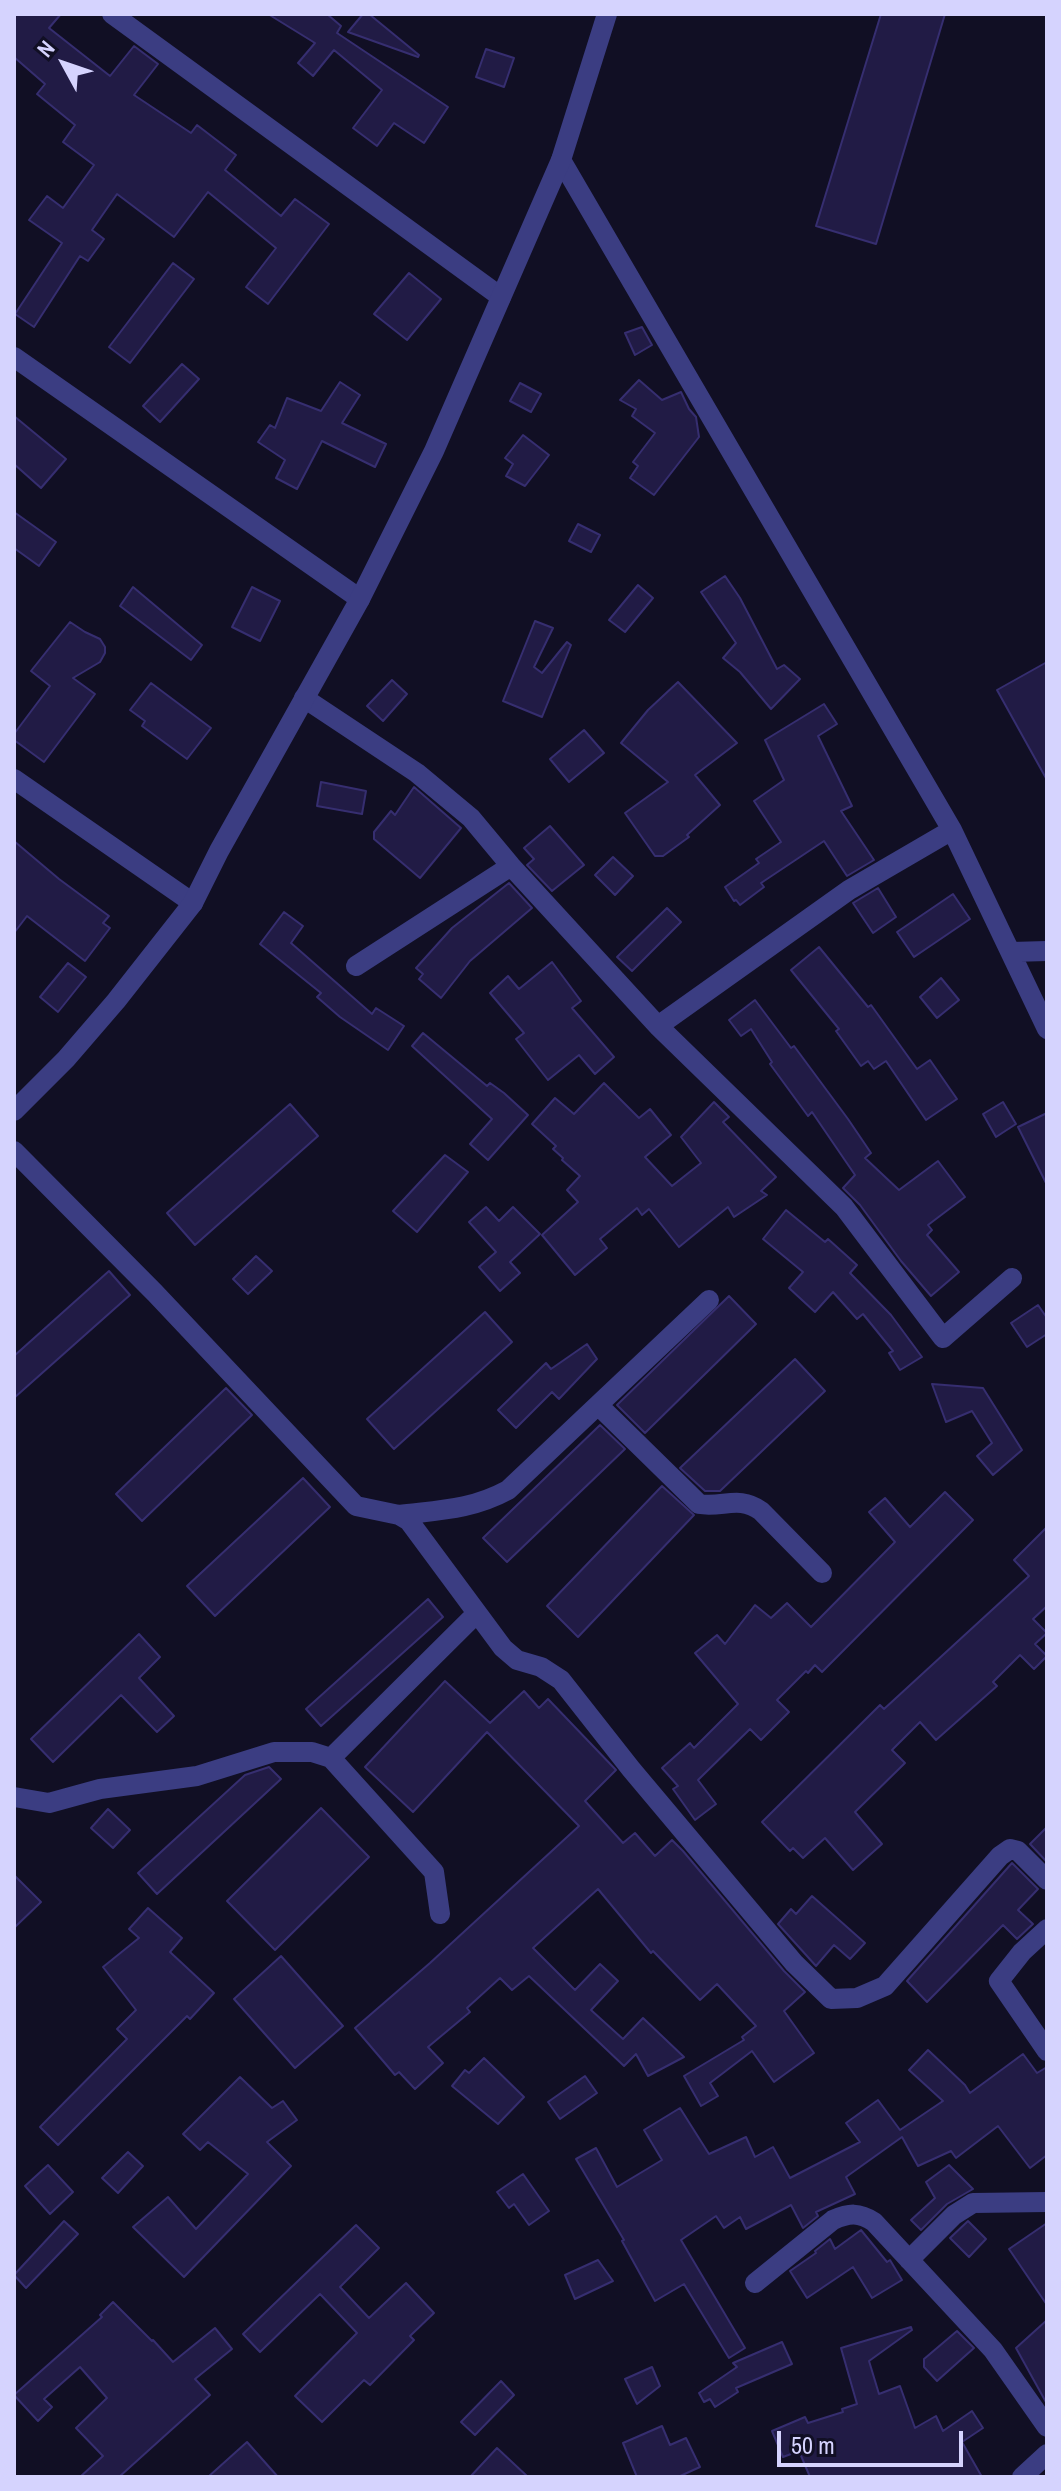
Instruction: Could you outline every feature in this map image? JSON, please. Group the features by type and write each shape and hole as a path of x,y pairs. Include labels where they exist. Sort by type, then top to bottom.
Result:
{"street":[{"path":"112,14 501,297"},
{"path":"14,1111 66,1059 116,1001 193,903 226,837 360,599 434,451 561,160 607,14"},
{"path":"561,160 952,830 1047,1029"},
{"path":"14,357 360,599"},
{"path":"304,698 417,773 471,818 658,1026 844,1207 943,1338 1012,1278"},
{"path":"14,779 193,903"},
{"path":"658,1026 849,890 952,830"},
{"path":"356,966 511,866"},
{"path":"1011,952 1047,951"},
{"path":"14,1151 155,1293 356,1506 399,1515 468,1507 508,1490 709,1300"},
{"path":"598,1405 699,1504 750,1503 822,1573"},
{"path":"399,1515 409,1521 503,1648 517,1660 541,1667 561,1680 631,1769 784,1951 831,1999 857,1998 885,1986 1000,1856 1010,1849 1018,1851 1047,1880"},
{"path":"331,1758 477,1613"},
{"path":"14,1797 49,1803 100,1789 197,1776 274,1752 312,1752 331,1758 434,1872 440,1914"},
{"path":"1047,1929 1022,1952 999,1981 1047,2051"},
{"path":"909,2260 954,2215 973,2203 1047,2202"},
{"path":"755,2283 833,2220 847,2214 862,2214 874,2222 993,2350 1047,2427"},
{"path":"1022,2477 1047,2454"}],"building":[{"path":"14,14 61,14 49,28 110,76 134,46 158,64 134,95 191,133 197,125 236,155 225,170 281,216 295,199 329,224 268,304 246,287 276,248 208,192 174,237 117,194 92,230 104,239 88,261 80,256 34,327 15,314 62,243 29,220 47,196 63,208 94,165 63,142 75,125 37,94 45,84 14,57"},
{"path":"268,14 327,14 341,26 337,33 448,107 424,143 394,123 377,146 353,128 382,90 334,50 313,76 298,63 315,43"},
{"path":"363,14 369,14 418,57 348,32"},
{"path":"881,14 945,14 876,244 816,226"},
{"path":"486,49 514,58 504,87 476,77"},
{"path":"173,263 194,279 130,363 109,347"},
{"path":"409,273 441,299 407,340 374,314"},
{"path":"642,327 652,345 635,355 625,333"},
{"path":"182,364 199,379 160,422 143,406"},
{"path":"639,380 662,400 681,392 696,417 699,437 654,495 630,478 638,466 633,462 655,433 632,416 636,409 620,400"},
{"path":"340,382 360,395 342,423 386,444 375,467 322,441 297,489 276,478 285,460 258,442 270,425 275,428 287,398 321,411"},
{"path":"520,383 541,394 531,412 510,401"},
{"path":"14,416 66,459 41,488 14,464"},
{"path":"523,435 549,455 525,486 506,476 513,464 505,458"},
{"path":"14,512 56,542 39,566 14,548"},
{"path":"578,524 600,535 591,552 569,541"},
{"path":"725,576 777,669 784,665 800,679 771,709 740,672 723,658 736,643 701,592"},
{"path":"638,585 653,598 625,632 609,620"},
{"path":"133,587 202,645 191,660 120,606"},
{"path":"252,587 280,601 260,641 232,627"},
{"path":"535,621 553,628 534,667 542,673 567,642 571,645 542,717 503,701"},
{"path":"70,622 100,639 105,653 100,662 73,678 95,694 44,762 14,740 14,734 50,686 31,671"},
{"path":"1047,662 1047,780 997,690"},
{"path":"392,680 407,694 383,721 367,706"},
{"path":"678,682 737,743 695,775 720,805 687,835 689,837 663,856 655,856 625,813 668,782 621,743 648,710"},
{"path":"151,683 211,728 187,759 142,726 145,721 130,710"},
{"path":"824,704 837,724 818,736 852,806 841,811 874,860 847,876 824,841 761,883 764,887 740,905 725,887 759,863 756,859 781,842 754,801 784,780 765,740"},
{"path":"584,730 604,753 569,782 550,759"},
{"path":"321,782 366,791 362,814 317,806"},
{"path":"414,787 461,828 420,878 374,839 374,832 391,811 395,815"},
{"path":"550,826 584,865 552,891 527,865 534,859 524,848"},
{"path":"14,841 109,916 103,923 110,928 85,961 27,916 14,933"},
{"path":"613,857 633,876 615,895 595,875"},
{"path":"509,883 532,908 470,961 441,998 419,979 423,974 416,968 452,928"},
{"path":"878,888 896,917 873,933 853,903"},
{"path":"953,894 970,919 914,957 897,932"},
{"path":"667,908 681,922 632,971 617,957"},
{"path":"284,912 303,926 291,943 372,1014 376,1008 404,1026 388,1050 340,1017 317,997 321,993 260,944"},
{"path":"819,947 868,1007 871,1005 917,1069 930,1060 957,1099 926,1120 886,1061 874,1069 868,1061 861,1066 836,1031 839,1029 791,970"},
{"path":"552,962 581,1001 572,1008 614,1057 595,1074 579,1055 548,1080 516,1039 524,1033 490,993 508,976 519,989"},
{"path":"68,963 86,977 58,1012 40,997"},
{"path":"941,978 959,1000 937,1018 920,997"},
{"path":"755,1000 791,1048 794,1046 848,1119 871,1153 865,1158 899,1190 938,1161 965,1197 928,1225 932,1230 927,1235 959,1272 931,1296 860,1205 843,1188 855,1175 812,1112 808,1116 770,1064 772,1062 751,1029 741,1036 729,1020"},
{"path":"423,1033 487,1086 490,1083 504,1093 528,1115 488,1160 470,1144 492,1119 412,1046"},
{"path":"604,1083 639,1118 650,1109 671,1135 645,1157 672,1186 701,1163 681,1137 714,1102 729,1117 723,1122 776,1177 761,1191 767,1195 734,1217 728,1207 679,1247 649,1209 642,1215 637,1208 600,1239 607,1248 575,1275 542,1235 578,1202 567,1190 580,1176 553,1149 556,1146 532,1124 555,1098 574,1114"},
{"path":"1003,1102 1016,1124 996,1137 983,1114"},
{"path":"290,1104 318,1136 195,1245 167,1213"},
{"path":"1047,1113 1047,1185 1018,1127"},
{"path":"445,1155 468,1172 417,1232 393,1211"},
{"path":"486,1207 499,1221 513,1207 540,1234 510,1262 520,1273 500,1291 479,1267 496,1252 469,1222"},
{"path":"786,1210 825,1242 828,1239 857,1265 850,1273 891,1315 922,1357 900,1370 889,1353 893,1351 863,1314 857,1319 833,1292 815,1312 789,1288 803,1272 763,1239"},
{"path":"256,1256 272,1271 248,1294 233,1279"},
{"path":"109,1271 130,1295 14,1398 14,1356"},
{"path":"729,1296 756,1324 645,1433 617,1405"},
{"path":"1038,1305 1047,1318 1047,1334 1027,1347 1011,1323"},
{"path":"485,1312 512,1342 394,1449 367,1419"},
{"path":"587,1344 597,1359 559,1399 552,1392 516,1428 498,1410 546,1363 551,1369"},
{"path":"795,1359 825,1391 720,1491 705,1491 680,1468"},
{"path":"932,1384 983,1388 1022,1450 993,1475 977,1456 992,1443 972,1411 946,1422"},
{"path":"226,1388 252,1415 142,1521 116,1494"},
{"path":"600,1425 625,1449 507,1562 483,1538"},
{"path":"303,1478 330,1507 215,1616 187,1586"},
{"path":"662,1486 694,1515 578,1637 547,1606"},
{"path":"945,1492 973,1520 822,1672 815,1665 777,1700 789,1712 761,1740 750,1729 698,1780 716,1804 695,1820 673,1789 678,1786 662,1768 690,1743 694,1748 738,1704 695,1653 717,1635 725,1644 755,1605 771,1618 787,1603 811,1627 895,1542 869,1512 885,1498 910,1527"},
{"path":"1047,1527 1047,1606 1033,1619 1047,1633 1035,1644 1047,1656 1034,1669 1020,1655 993,1682 997,1686 936,1740 920,1722 892,1750 905,1763 855,1812 882,1844 853,1870 825,1838 803,1858 793,1848 790,1851 762,1822 880,1705 884,1709 1029,1576 1014,1560"},
{"path":"428,1599 443,1617 321,1726 306,1709"},
{"path":"139,1634 160,1657 139,1678 174,1716 157,1732 121,1695 53,1762 31,1739"},
{"path":"445,1681 490,1723 524,1691 539,1708 548,1699 616,1770 585,1801 623,1843 635,1833 655,1856 672,1840 683,1851 805,1992 784,2011 814,2053 774,2082 752,2051 710,2083 718,2096 701,2106 684,2076 744,2040 742,2037 756,2026 717,1984 700,2000 653,1951 651,1953 598,1889 533,1948 575,1990 600,1964 618,1981 591,2010 623,2039 643,2018 684,2057 648,2076 636,2054 624,2066 529,1976 512,1990 500,1978 467,2008 470,2012 428,2047 443,2063 415,2089 399,2072 395,2075 355,2028 579,1826 487,1732 413,1812 365,1767"},
{"path":"269,1767 281,1779 157,1894 138,1873 245,1775"},
{"path":"321,1808 369,1857 275,1950 227,1901"},
{"path":"108,1809 130,1830 113,1848 91,1828"},
{"path":"1047,1827 1047,1862 1030,1844"},
{"path":"1012,1863 1038,1889 1018,1910 1033,1924 1017,1939 1003,1925 927,2002 907,1981"},
{"path":"14,1875 41,1902 14,1928"},
{"path":"812,1896 865,1943 850,1959 834,1945 816,1966 778,1924 791,1909 796,1914"},
{"path":"148,1908 182,1938 170,1952 214,1993 58,2145 40,2127 127,2039 117,2029 136,2010 103,1967 139,1938 129,1929"},
{"path":"281,1956 343,2026 295,2068 234,1999"},
{"path":"928,2050 970,2093 1023,2054 1037,2073 1047,2067 1047,2155 1030,2168 998,2126 956,2158 951,2151 918,2166 902,2137 846,2177 855,2194 816,2212 818,2216 803,2228 791,2205 746,2229 740,2217 724,2228 716,2216 681,2240 745,2348 729,2358 684,2284 655,2301 624,2240 576,2159 596,2148 617,2187 662,2160 644,2130 680,2108 709,2154 746,2137 755,2157 773,2147 790,2178 860,2142 846,2123 878,2100 900,2130 943,2101 909,2070"},
{"path":"484,2058 524,2097 498,2124 452,2086 465,2070 469,2073"},
{"path":"585,2076 597,2093 560,2119 548,2102"},
{"path":"240,2077 272,2108 283,2101 297,2120 267,2142 291,2166 184,2277 133,2227 168,2197 196,2229 248,2174 208,2142 200,2150 183,2134"},
{"path":"128,2152 143,2166 118,2193 102,2178"},
{"path":"48,2165 73,2192 50,2214 25,2186"},
{"path":"949,2165 973,2189 947,2204 921,2230 911,2220 935,2198 926,2182"},
{"path":"523,2174 549,2211 529,2225 514,2204 509,2208 497,2192"},
{"path":"64,2221 78,2234 26,2288 14,2275"},
{"path":"968,2221 986,2239 969,2257 950,2238"},
{"path":"1047,2223 1047,2305 1009,2249"},
{"path":"356,2225 379,2248 340,2287 369,2318 406,2283 434,2313 410,2336 414,2340 370,2385 364,2380 322,2422 295,2396 357,2333 320,2294 260,2352 243,2334"},
{"path":"861,2230 887,2262 890,2260 902,2280 872,2298 853,2267 807,2298 790,2271 830,2239 835,2249"},
{"path":"598,2260 613,2281 575,2299 565,2275"},
{"path":"113,2302 173,2362 215,2328 232,2349 195,2379 210,2395 119,2477 80,2477 103,2456 76,2428 107,2398 80,2367 44,2399 52,2407 38,2421 14,2395 102,2317 100,2315"},
{"path":"1047,2320 1047,2404 1016,2348"},
{"path":"911,2327 912,2330 869,2361 879,2394 900,2386 915,2428 936,2416 943,2431 972,2411 983,2428 962,2442 982,2477 810,2477 799,2451 783,2457 772,2431 805,2417 808,2423 843,2412 842,2409 857,2404 841,2348"},
{"path":"957,2331 974,2348 937,2381 924,2367 924,2359"},
{"path":"782,2342 792,2364 736,2388 738,2392 715,2407 710,2399 704,2402 699,2393 737,2367 733,2363"},
{"path":"652,2367 660,2386 637,2404 625,2379"},
{"path":"501,2381 514,2395 475,2435 461,2422"},
{"path":"662,2426 670,2445 686,2438 700,2467 678,2477 637,2477 623,2443"},
{"path":"247,2442 278,2477 208,2477"},
{"path":"497,2448 528,2477 470,2477"}]}
